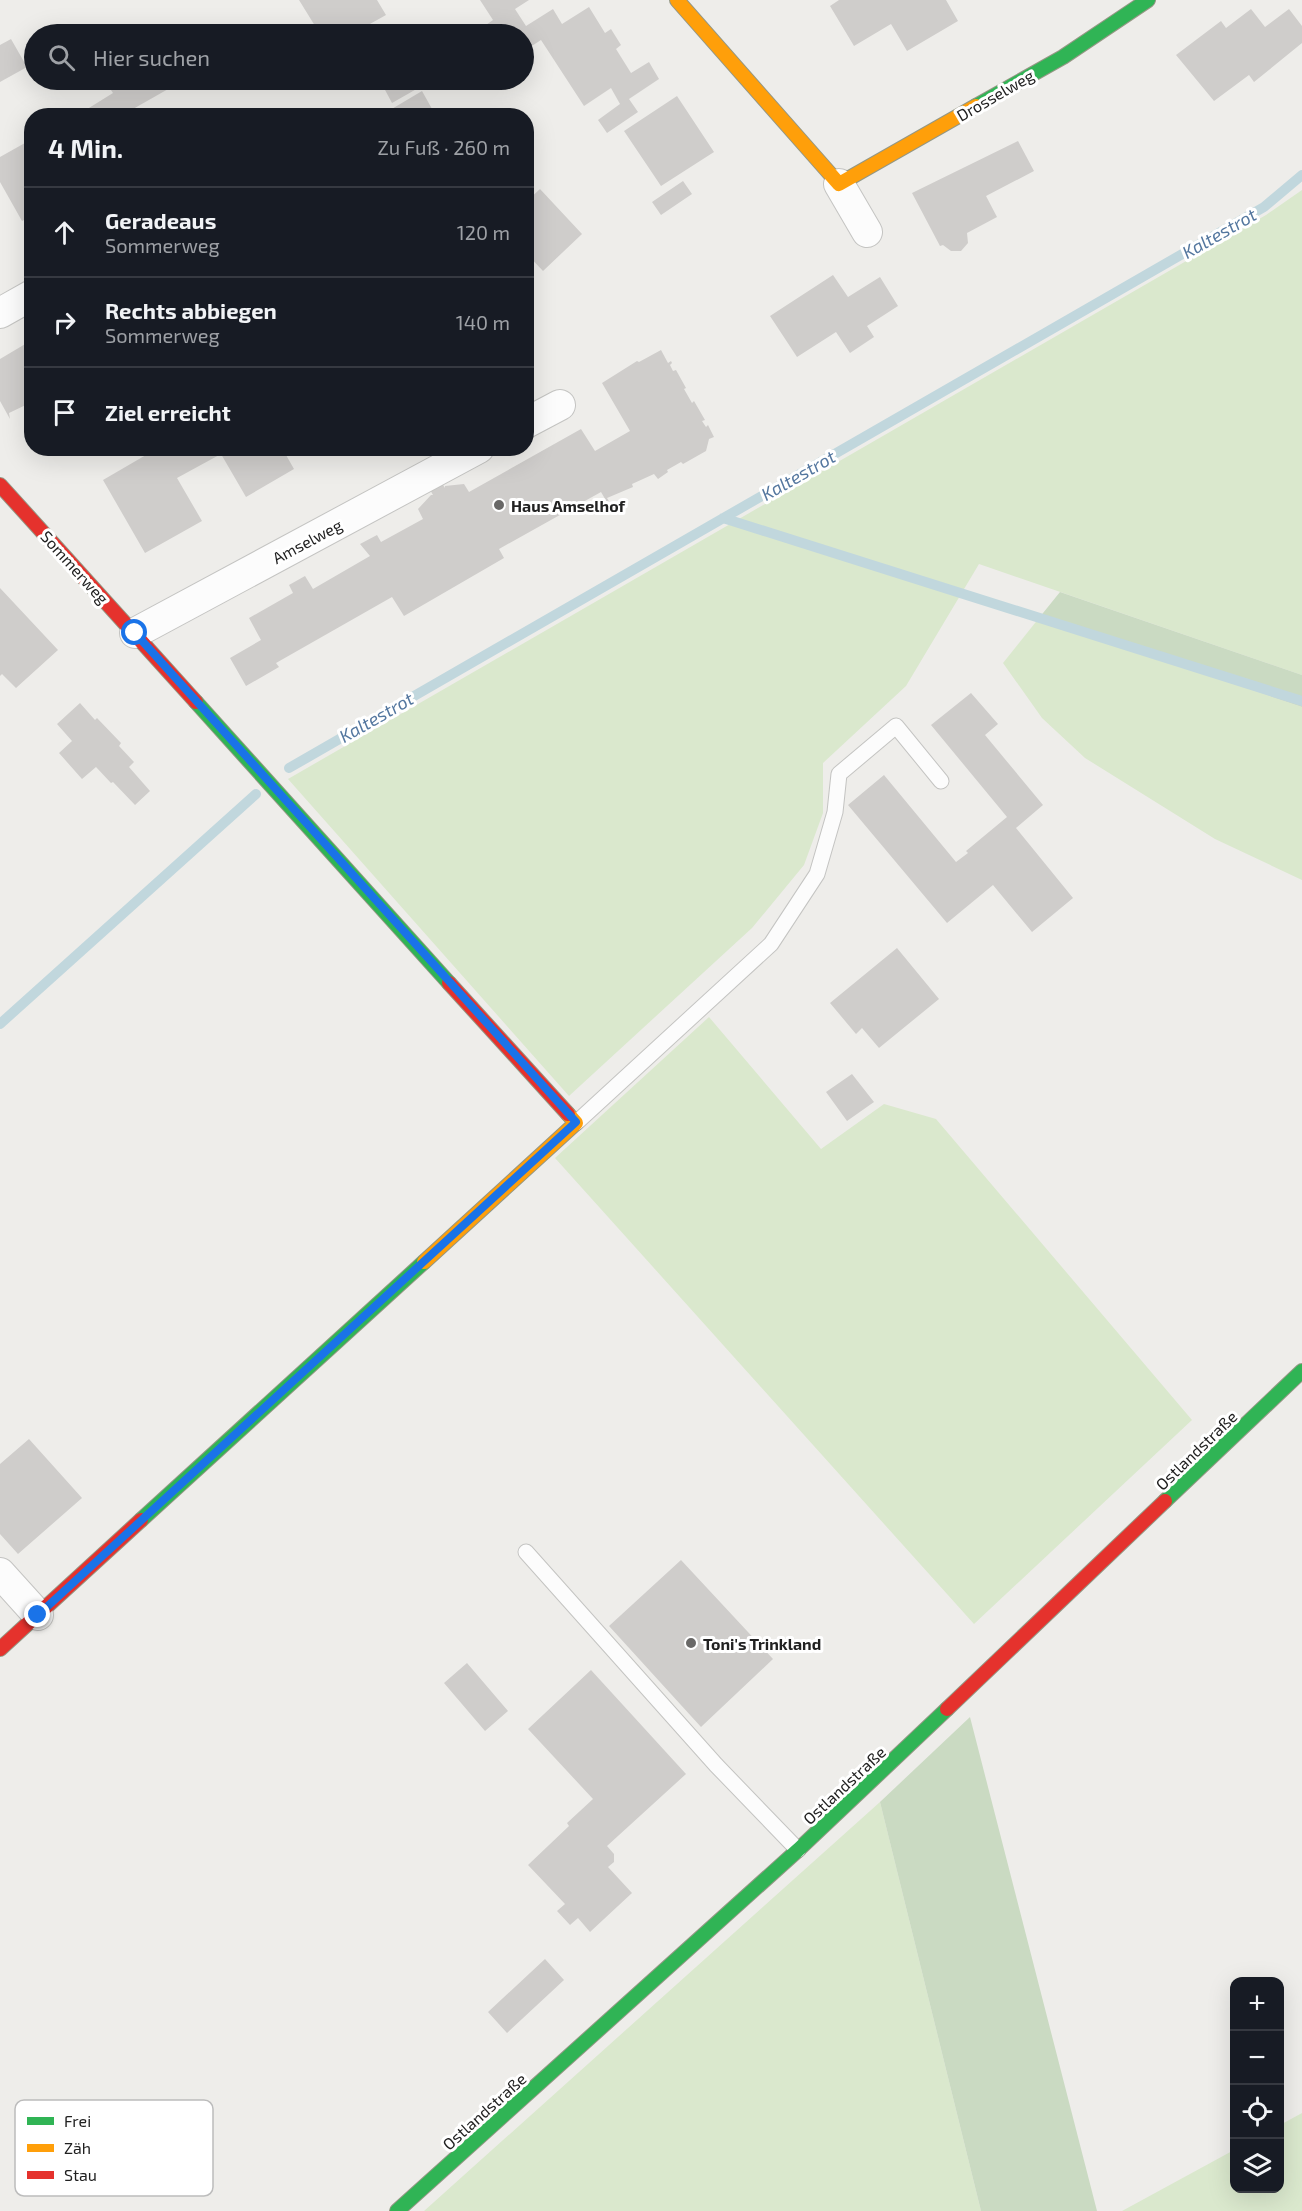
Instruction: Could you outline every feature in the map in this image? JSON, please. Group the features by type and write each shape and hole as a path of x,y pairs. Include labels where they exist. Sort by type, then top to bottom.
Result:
{"street":[{"path":"677,0 839,184 867,232"},
{"name":"Drosselweg","path":"839,184 1063,57 1148,0"},
{"path":"0,313 24,300"},
{"path":"534,419 560,405"},
{"name":"Amselweg","path":"135,633 464,456"},
{"name":"Sommerweg","path":"0,485 576,1122"},
{"path":"0,1649 576,1122"},
{"name":"Ostlandstraße","path":"397,2211 798,1850 1302,1371"},
{"path":"0,1573 38,1615"}],"lane":[{"path":"576,1122 771,945 817,874 835,812 839,774 896,726 942,781"},
{"path":"526,1552 716,1765 798,1850"}],"green space":[{"path":"1302,190 1302,675 979,564 906,686 823,763 823,813 804,865 752,928 569,1096 288,779 1266,215"},
{"path":"1060,592 1302,675 1302,707 1039,618"},
{"path":"1039,618 1302,707 1302,880 1215,839 1085,758 1042,718 1003,663"},
{"path":"709,1017 821,1149 884,1104 936,1119 1192,1420 974,1624 555,1158"},
{"path":"970,1717 1097,2211 981,2211 880,1802"},
{"path":"880,1802 981,2211 424,2211"},
{"path":"1302,2113 1302,2211 1122,2211 1230,2152 1230,2193 1284,2193 1284,2123"}],"building":[{"path":"299,0 377,0 386,15 370,24 314,24"},
{"path":"480,0 529,0 515,9 525,24 487,24 493,20"},
{"path":"839,0 946,0 958,21 907,51 891,24 854,46 830,6"},
{"path":"589,7 605,33 611,29 621,45 616,49 631,73 649,62 659,79 629,99 638,112 607,133 598,120 620,104 611,88 584,106 541,40 534,45 534,24 529,24 553,9 562,24"},
{"path":"1251,9 1265,27 1289,9 1302,26 1302,43 1254,82 1249,75 1214,101 1176,55 1221,21 1226,28"},
{"path":"11,39 24,62 24,69 0,82 0,45"},
{"path":"111,90 166,90 135,108 89,108 113,93"},
{"path":"385,90 415,90 392,103"},
{"path":"422,91 432,108 393,108"},
{"path":"677,96 714,152 661,186 624,131"},
{"path":"1018,141 1034,171 986,196 997,217 967,233 968,243 961,251 951,251 943,245 940,246 912,193"},
{"path":"24,144 24,220 22,221 0,182 0,157"},
{"path":"683,181 692,194 661,215 652,202"},
{"path":"540,189 582,234 543,271 534,261 534,195"},
{"path":"833,275 848,297 880,277 898,306 867,326 874,337 850,353 836,332 797,357 770,316"},
{"path":"24,345 24,406 9,413 10,419 0,401 0,359"},
{"name":"Haus Amselhof","path":"661,350 668,363 671,361 673,371 676,370 692,403 694,401 705,420 702,421 706,427 708,425 714,437 709,439 706,451 667,470 668,472 658,479 654,474 632,484 633,487 607,498 610,503 608,504 601,492 499,549 504,558 404,616 392,597 276,663 279,667 246,686 230,658 261,640 249,618 293,593 289,585 305,576 313,589 370,556 360,544 377,535 381,542 423,519 418,509 433,495 428,486 440,480 445,488 445,486 464,484 469,492 581,429 595,451 630,431 602,383 637,361"},
{"path":"144,456 217,456 177,478 202,521 145,553 103,480"},
{"path":"222,456 287,456 294,469 246,497"},
{"path":"0,588 58,650 16,688 2,674 0,676"},
{"path":"971,693 998,724 985,735 1043,805 1016,828 1073,898 1032,932 993,885 947,923 848,805 884,775 956,862 968,853 966,851 1007,817 931,725"},
{"path":"80,703 121,743 119,746 134,762 129,767 150,791 135,805 96,767 82,779 59,753 72,741 57,724"},
{"path":"897,948 939,999 879,1048 862,1028 856,1034 830,1003"},
{"path":"852,1074 874,1102 847,1121 826,1092"},
{"path":"29,1439 82,1498 18,1554 0,1534 0,1464"},
{"name":"Toni's Trinkland","path":"681,1560 773,1659 701,1727 609,1626"},
{"path":"467,1663 508,1711 485,1731 444,1683"},
{"path":"591,1670 686,1774 607,1846 614,1854 614,1862 608,1867 632,1893 590,1932 578,1918 570,1925 557,1911 565,1904 528,1865 569,1826 567,1823 593,1799 528,1729"},
{"path":"545,1959 564,1980 507,2033 488,2012"}],"waterway":[{"name":"Kaltestrot","path":"289,768 1264,207 1302,175"},
{"path":"723,518 1302,701"},
{"name":"Kaltestrot","path":"0,1024 256,794"}],"traffic: fast":[{"path":"976,106 1063,57 1148,0"},
{"path":"196,702 449,983"},
{"path":"141,1520 424,1262"},
{"path":"1165,1501 1302,1371"},
{"path":"397,2211 798,1850 947,1709"}],"traffic: slow":[{"path":"677,0 839,184 976,106"},
{"path":"424,1262 576,1123 568,1114"}],"traffic: jam":[{"path":"0,485 196,702"},
{"path":"449,983 568,1114"},
{"path":"947,1709 1165,1501"},
{"path":"0,1649 141,1520"}],"place":[{"name":"Haus Amselhof","path":"499,505"},
{"name":"Toni's Trinkland","path":"691,1643"}],"route":[{"path":"38,1615 576,1122 135,633"}]}
